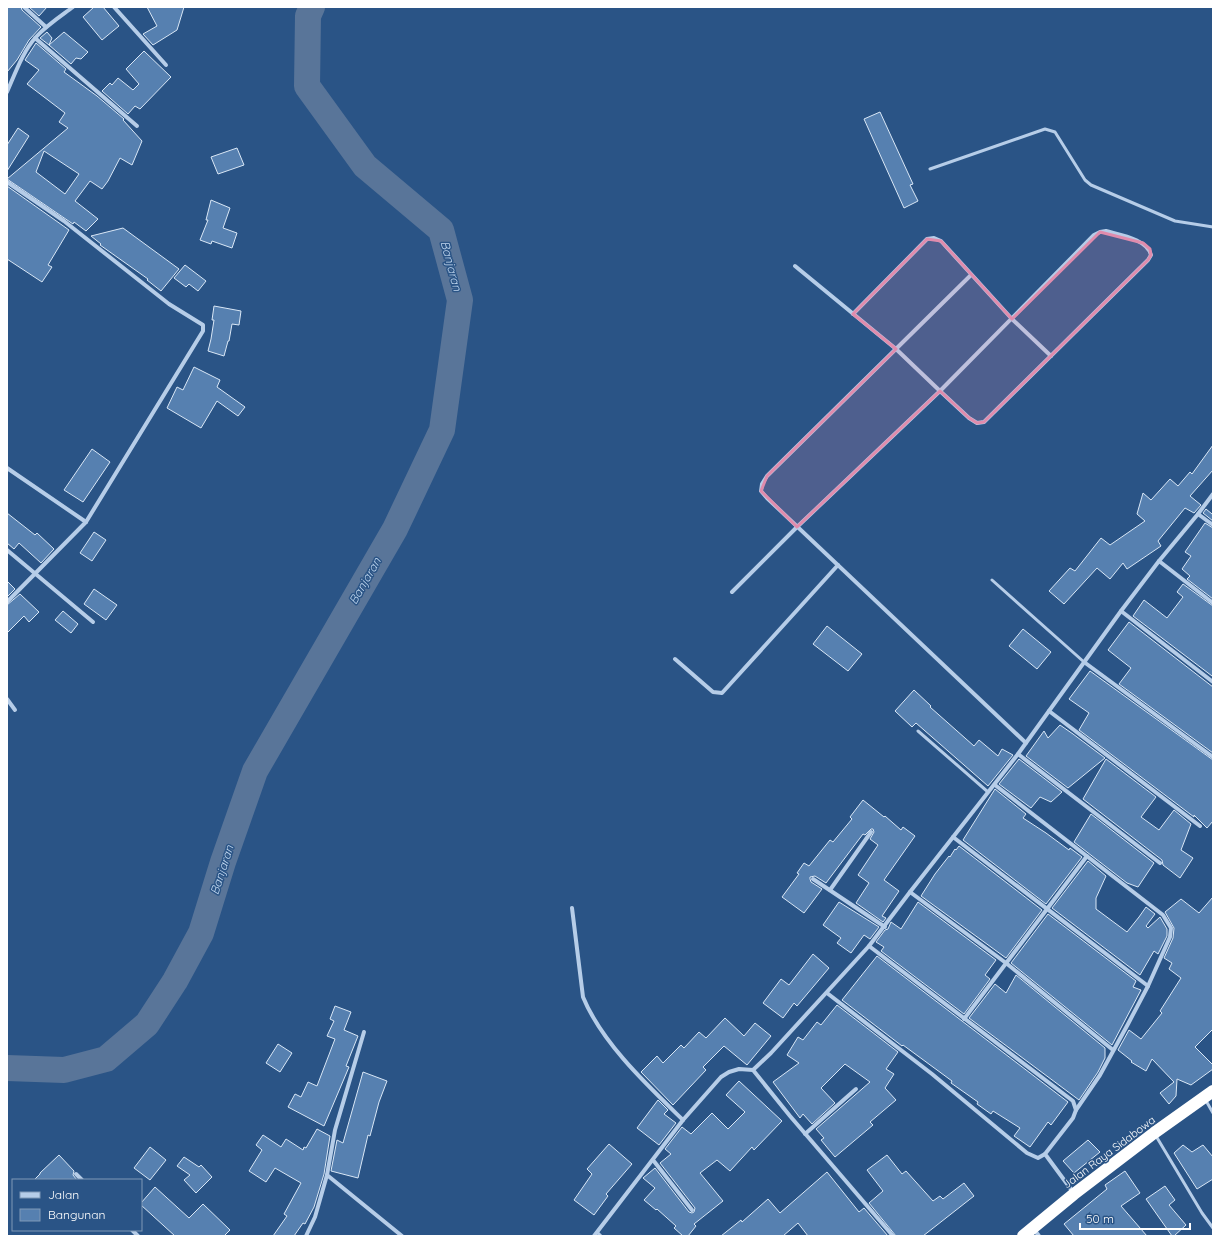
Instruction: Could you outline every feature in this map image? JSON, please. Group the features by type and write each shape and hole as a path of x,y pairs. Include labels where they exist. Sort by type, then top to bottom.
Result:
{"highway":[{"name":"Jalan Raya Sidabowa","path":"1023,1236 1036,1232 1074,1194 1208,1094"}],"street":[{"path":"24,7 46,27"},
{"path":"7,92 17,69 35,38 46,27 73,7"},
{"path":"114,7 166,65"},
{"path":"35,38 137,126"},
{"path":"7,182 64,221 169,304 203,325 203,331 86,522 7,602"},
{"path":"732,592 797,527 940,391 1094,235 1106,231 1143,243 1150,249 1151,255 1148,260 984,422 977,423 968,418 940,391 896,349 795,266"},
{"path":"853,314 927,239 934,238 941,241 1012,319 1051,356"},
{"path":"971,275 767,476 762,484 761,491 797,527 1026,743"},
{"path":"7,468 86,522"},
{"path":"753,1070 827,993 885,927 910,892 1018,754 1121,611 1213,494"},
{"path":"1198,514 1213,525"},
{"path":"7,550 93,622"},
{"path":"1159,561 1213,603"},
{"path":"675,659 713,692 722,693 838,565"},
{"path":"1121,611 1213,682"},
{"path":"1084,662 1213,757"},
{"path":"7,699 15,710"},
{"path":"1049,711 1200,826"},
{"path":"1018,754 1160,862"},
{"path":"827,993 932,1074 1027,1153 1038,1158 1045,1154 1072,1118 1100,1075 1148,986 1170,937 1171,928 1163,915 994,785"},
{"path":"830,890 871,832"},
{"path":"953,838 1148,986"},
{"path":"964,1019 1087,856"},
{"path":"813,879 885,927"},
{"path":"910,892 1006,963 1113,1050"},
{"path":"572,908 583,996 588,1009 605,1036 639,1077 683,1120"},
{"path":"869,946 1060,1090 1073,1101 1076,1110"},
{"path":"306,1236 315,1217 327,1175 335,1130 364,1032"},
{"path":"594,1236 683,1120 721,1077 729,1072 739,1069 753,1070 805,1134 893,1236"},
{"path":"805,1134 856,1089"},
{"path":"1045,1154 1074,1194"},
{"path":"653,1160 692,1210"},
{"path":"76,1174 81,1179"},
{"path":"327,1175 402,1236"}],"lane":[{"path":"930,169 1046,129 1054,132 1085,180 1091,185 1175,221 1213,227"},
{"path":"992,580 1084,662"},
{"path":"918,731 988,792"},
{"path":"1208,1094 1213,1113"},
{"path":"1154,1133 1202,1213 1213,1228"},
{"path":"597,1232 601,1236"}],"highlighted area":[{"path":"1100,232 1143,243 1150,249 1151,255 1148,260 984,422 977,423 969,418 940,391 797,527 761,491 767,476 896,349 853,314 927,239 941,241 1012,319"}],"building":[{"path":"7,7 21,7 22,10 41,27 29,40 17,60 7,72"},
{"path":"29,7 47,7 39,16"},
{"path":"94,7 103,7 119,26 102,40 83,17"},
{"path":"147,7 184,7 177,30 153,45 143,34 157,26"},
{"path":"47,32 52,38 49,45 40,38"},
{"path":"64,32 88,52 81,59 76,58 71,64 49,45"},
{"path":"36,43 66,69 64,72 97,96 124,119 123,120 142,141 132,165 120,158 102,189 90,181 75,201 98,219 86,231 74,222 73,224 7,179 68,128 59,122 65,113 27,84 39,70 25,60","holes":["44,151 79,174 65,194 36,172"]},
{"path":"144,51 171,77 140,109 135,106 128,114 102,91 110,83 112,85 118,78 133,90 139,84 126,69"},
{"path":"880,112 913,184 910,185 918,201 904,208 864,119"},
{"path":"18,128 29,136 7,171 7,145"},
{"path":"237,148 244,165 218,174 211,157"},
{"path":"7,186 69,230 48,265 52,267 42,282 7,259"},
{"path":"211,200 230,208 223,228 237,233 232,248 212,241 211,244 200,240 208,220 206,220"},
{"path":"123,228 179,269 161,291 147,280 148,279 100,245 101,244 91,236"},
{"path":"185,265 206,281 198,291 189,284 186,287 174,278"},
{"path":"214,306 241,311 239,325 232,324 229,341 224,356 208,351 214,320 212,320"},
{"path":"194,367 220,380 217,387 245,407 238,416 217,401 201,428 167,408 177,387 183,390"},
{"path":"1213,445 1213,470 1190,496 1201,505 1194,513 1185,508 1158,541 1161,546 1127,569 1123,563 1110,579 1097,568 1064,604 1049,591 1070,568 1075,571 1101,538 1110,545 1145,521 1137,514 1143,493 1151,500 1170,479 1178,486 1190,472 1192,474"},
{"path":"92,449 110,462 83,502 64,490"},
{"path":"1206,509 1212,514 1213,512 1213,521 1203,513"},
{"path":"7,513 35,535 37,533 54,549 41,563 19,543 14,549 7,543"},
{"path":"1205,523 1213,528 1213,599 1187,579 1190,576 1182,569 1191,556 1185,552"},
{"path":"94,532 106,540 92,561 80,553"},
{"path":"7,581 15,589 7,597"},
{"path":"1183,584 1213,606 1212,676 1133,616 1144,600 1167,618 1183,597 1177,592"},
{"path":"94,589 117,605 106,620 84,604"},
{"path":"20,594 39,612 29,622 24,616 7,633 7,605"},
{"path":"63,611 78,624 71,633 55,620"},
{"path":"1129,622 1213,687 1213,753 1119,684 1131,668 1108,650"},
{"path":"827,626 862,654 848,671 813,644"},
{"path":"1023,629 1051,652 1037,669 1009,646"},
{"path":"1090,671 1213,760 1213,821 1207,828 1194,815 1194,817 1079,730 1089,713 1069,699"},
{"path":"914,690 931,706 930,707 974,746 979,740 998,756 1002,749 1013,755 988,786 916,723 912,727 895,711"},
{"path":"1060,725 1105,758 1068,788 1026,756 1044,731 1048,738"},
{"path":"1019,759 1062,792 1051,802 1040,797 1031,808 999,784"},
{"path":"1106,759 1156,797 1141,817 1159,830 1174,810 1191,824 1181,850 1193,858 1180,878 1163,865 1162,860 1083,799"},
{"path":"995,789 1026,814 1023,818 1069,850 1070,848 1082,857 1046,904 963,840"},
{"path":"863,800 901,830 903,827 915,836 884,880 899,891 882,916 886,918 883,922 856,903 869,883 858,875 878,845 870,839 874,832 873,829 865,835 863,834 826,883 815,876 810,877 811,882 822,889 804,913 782,897 799,874 797,873 804,863 809,866 830,840 833,842 852,819 850,817"},
{"path":"1091,814 1154,863 1138,887 1127,883 1074,842"},
{"path":"959,846 1042,910 1006,958 921,896 935,874"},
{"path":"1088,861 1106,876 1096,898 1096,909 1127,932 1146,907 1155,914 1146,926 1148,928 1160,917 1167,929 1167,936 1158,954 1154,951 1140,975 1052,908"},
{"path":"1213,897 1213,1029 1195,1047 1213,1065 1213,1069 1191,1085 1177,1079 1176,1096 1169,1104 1160,1093 1174,1082 1152,1059 1146,1071 1131,1062 1132,1061 1118,1050 1129,1030 1141,1039 1162,1013 1160,1011 1181,978 1169,969 1172,963 1164,958 1173,938 1174,928 1165,912 1181,899 1199,913"},
{"path":"839,902 879,927 870,939 864,935 851,953 837,943 841,938 823,925"},
{"path":"918,902 996,960 985,975 990,979 964,1014 881,951 884,947 876,942 885,930 888,929 891,922 901,929"},
{"path":"1048,914 1136,981 1133,987 1141,990 1112,1045 1011,963"},
{"path":"813,954 829,968 797,1006 794,1003 783,1018 763,1003 781,979 789,985"},
{"path":"877,956 1068,1102 1051,1125 1048,1122 1030,1147 1014,1136 1020,1128 993,1111 991,1114 977,1104 978,1102 951,1083 952,1081 903,1045 902,1046 842,1000"},
{"path":"1016,975 1105,1048 1105,1058 1098,1072 1079,1100 969,1018 995,984 1006,993"},
{"path":"837,1005 898,1052 886,1069 894,1074 885,1088 896,1100 870,1122 873,1125 835,1157 821,1140 824,1138 816,1129 870,1082 845,1064 821,1088 835,1103 812,1124 803,1114 800,1118 773,1082 799,1063 787,1055 798,1037 803,1040 817,1022 821,1025"},
{"path":"335,1006 351,1012 344,1030 358,1036 346,1066 349,1067 324,1126 288,1107 295,1094 301,1097 308,1082 317,1086 335,1039 327,1036 334,1021 330,1019"},
{"path":"725,1018 744,1036 755,1023 771,1036 747,1065 724,1046 703,1067 706,1070 673,1105 641,1072 657,1056 663,1063 681,1045 684,1048 699,1032 706,1038"},
{"path":"278,1044 292,1053 280,1072 266,1063"},
{"path":"363,1072 387,1081 379,1102 370,1136 368,1135 358,1178 331,1171 337,1140 343,1143"},
{"path":"739,1081 782,1121 754,1150 752,1147 730,1171 717,1160 700,1173 723,1201 694,1224 696,1226 688,1236 683,1236 674,1228 676,1226 657,1209 656,1210 644,1200 655,1188 643,1178 655,1168 689,1212 694,1212 695,1208 660,1163 671,1154 665,1149 682,1127 691,1134 712,1113 728,1129 745,1112 726,1095"},
{"path":"658,1100 668,1110 664,1114 676,1123 659,1145 637,1128"},
{"path":"317,1129 330,1136 324,1174 314,1207 305,1224 303,1223 294,1236 273,1236 287,1216 284,1214 301,1183 275,1168 266,1182 249,1171 262,1150 256,1145 263,1135 281,1147 286,1139 303,1150 304,1147 306,1148"},
{"path":"1088,1140 1100,1152 1074,1173 1063,1161"},
{"path":"609,1144 632,1164 606,1194 608,1196 594,1215 574,1200 592,1174 587,1169"},
{"path":"1183,1145 1192,1152 1203,1145 1213,1157 1213,1179 1197,1189 1174,1153"},
{"path":"150,1147 166,1160 150,1180 134,1168"},
{"path":"59,1155 74,1171 73,1175 76,1179 35,1179"},
{"path":"887,1155 902,1174 906,1171 933,1201 940,1196 943,1199 964,1183 974,1196 923,1236 896,1236 869,1203 883,1191 867,1170"},
{"path":"184,1157 199,1167 201,1165 212,1177 196,1193 184,1180 190,1175 177,1166"},
{"path":"1125,1171 1140,1193 1121,1206 1147,1236 1074,1236 1064,1224 1107,1189 1105,1185"},
{"path":"827,1172 859,1212 864,1208 888,1236 808,1236 798,1223 783,1236 721,1236 741,1220 742,1222 768,1199 780,1213"},
{"path":"1165,1186 1175,1200 1169,1205 1186,1225 1174,1236 1172,1236 1146,1199"},
{"path":"155,1187 189,1218 203,1204 230,1230 224,1236 175,1236 142,1206 142,1202"}],"waterway":[{"name":"Banjaran","path":"7,1068 64,1070 106,1059 147,1024 175,981 201,933 223,862 255,771 395,529 442,430 460,300 441,230 365,166 307,86 308,16 312,7"}]}
